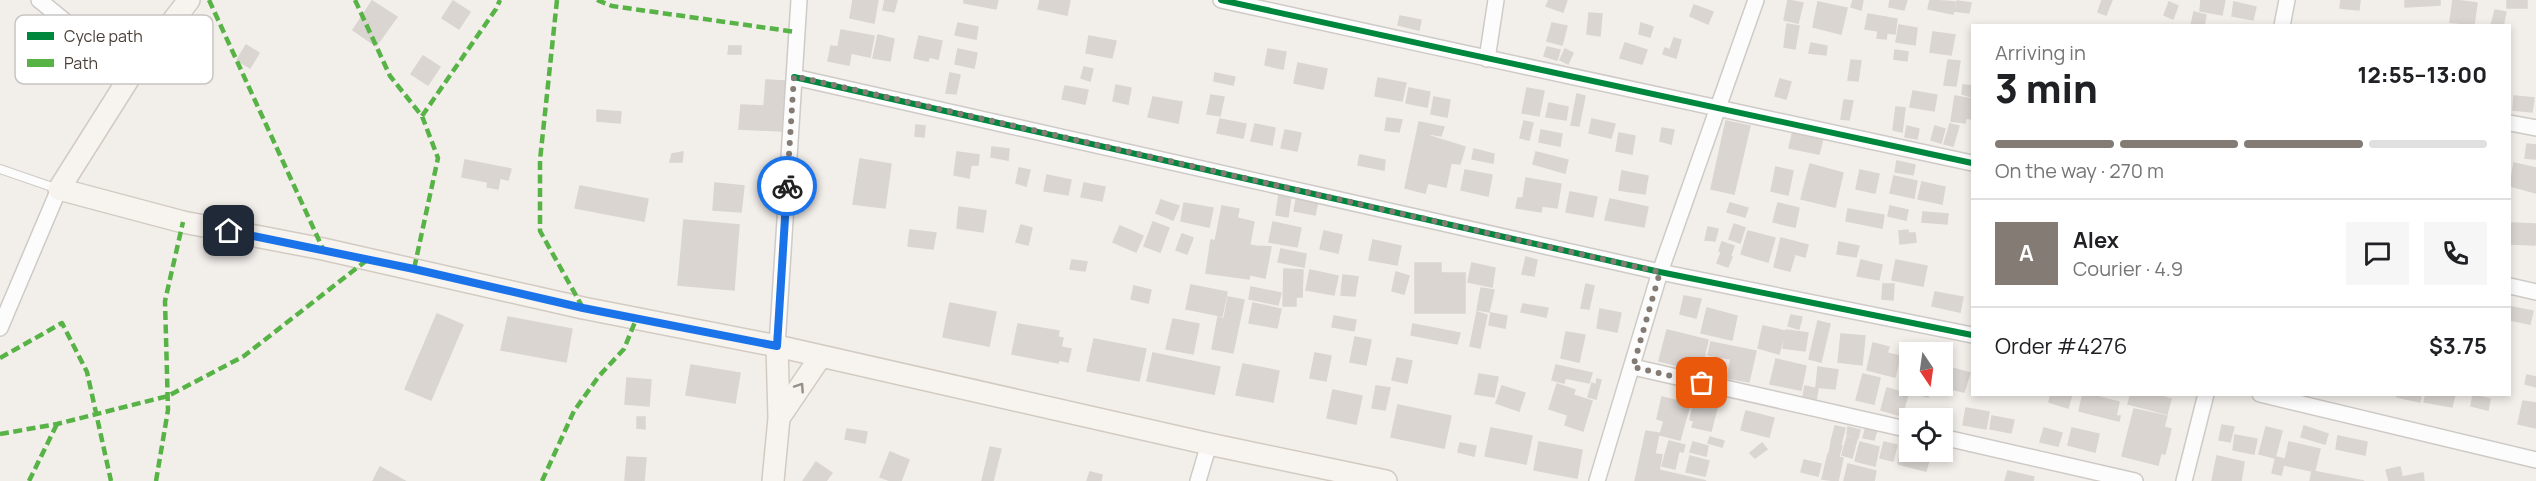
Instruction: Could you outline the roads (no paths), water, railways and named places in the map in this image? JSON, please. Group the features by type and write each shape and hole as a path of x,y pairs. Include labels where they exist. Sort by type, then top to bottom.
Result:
{"main road":[{"path":"177,15 189,0"},
{"path":"125,84 59,189 183,222 323,249 583,308 777,346 1209,444 1386,481"},
{"path":"773,481 780,418 777,346"},
{"path":"780,418 821,356"}],"street":[{"path":"39,0 57,15"},
{"path":"777,346 799,0"},
{"path":"1221,0 1487,59 1719,106 1971,163"},
{"path":"1487,59 1496,0"},
{"path":"1597,481 1660,272 1756,0"},
{"path":"2282,24 2287,0"},
{"path":"794,76 1660,272 1971,335"},
{"path":"2511,123 2536,128"},
{"path":"0,328 59,189"},
{"path":"2511,286 2536,292"},
{"path":"1633,367 1899,427"},
{"path":"2184,481 2205,396"},
{"path":"2268,396 2536,460"},
{"path":"1953,439 2136,481"},
{"path":"1198,481 1209,444"}],"lane":[{"path":"0,169 59,189"}]}
